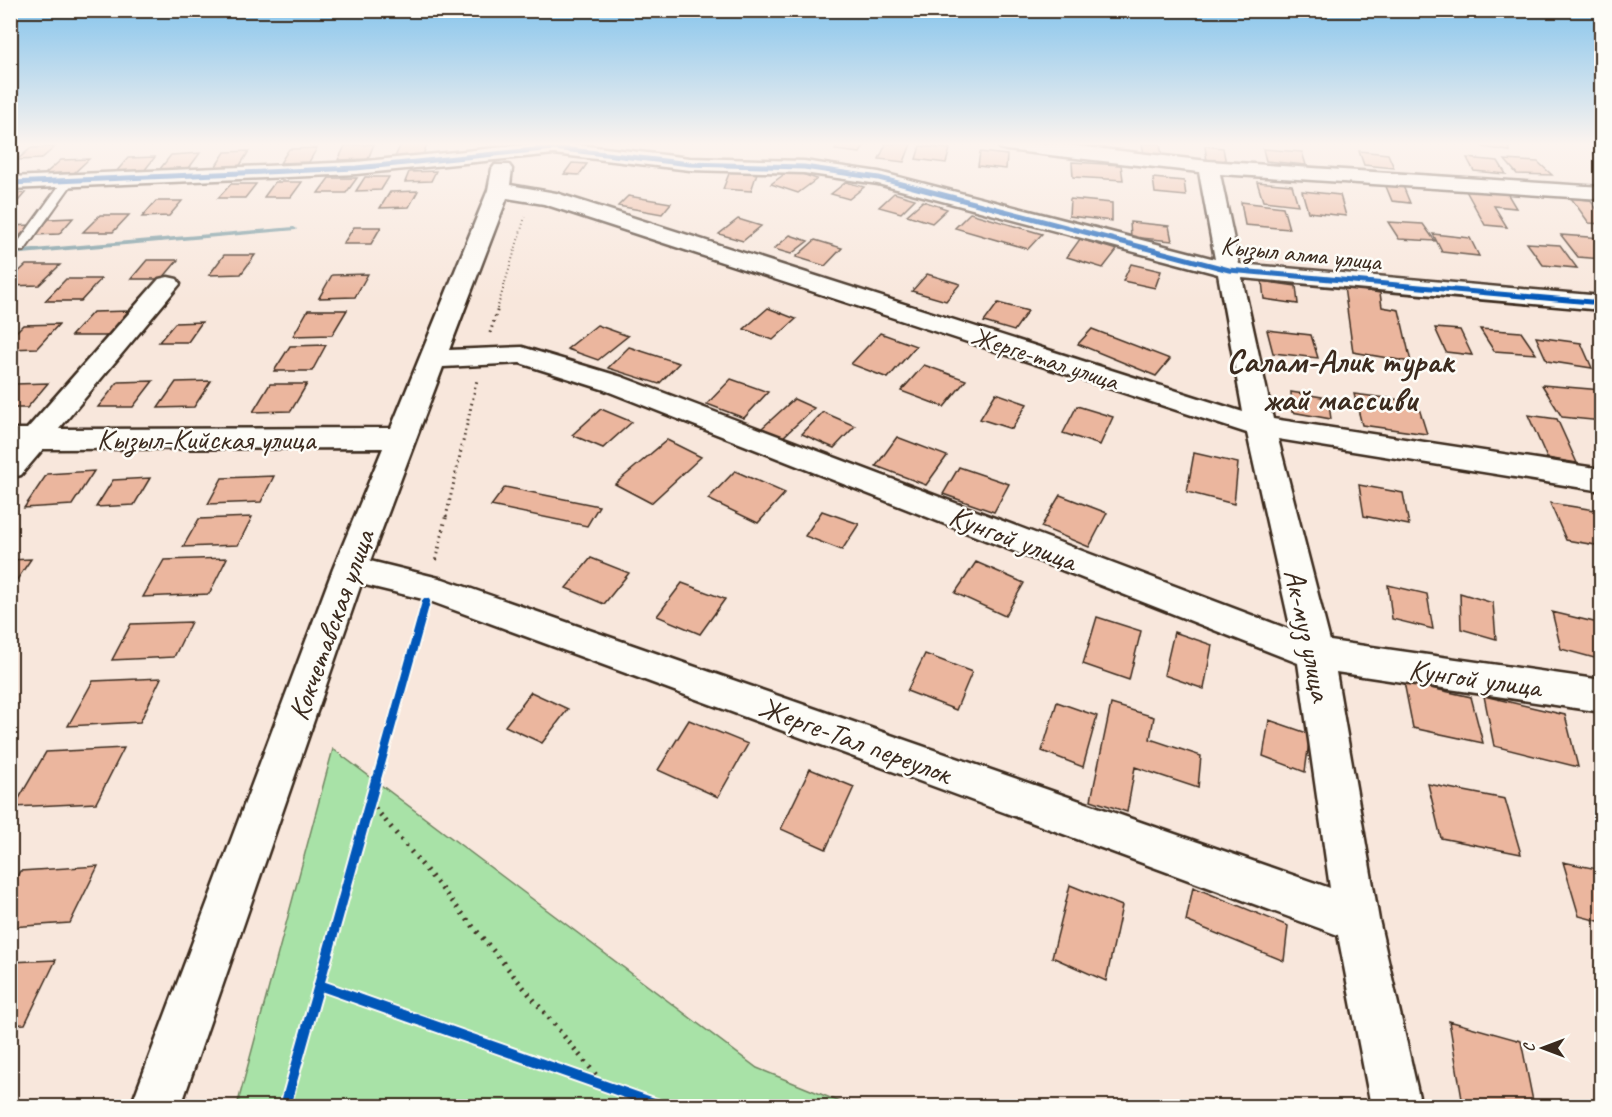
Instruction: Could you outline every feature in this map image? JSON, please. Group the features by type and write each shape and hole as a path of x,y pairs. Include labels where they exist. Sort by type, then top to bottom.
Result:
{"street":[{"name":"Кокчетавская улица","path":"156,1107 350,569 497,196"},
{"name":"Жерге-тал улица","path":"537,196 1260,427 1602,480"},
{"name":"Кызыл алма улица","path":"948,196 1229,270 1602,303"},
{"name":"Ак-муз улица","path":"1214,196 1260,427 1316,654 1357,920 1396,1107"},
{"path":"10,468 23,439 168,284"},
{"name":"Кунгой улица","path":"432,359 522,355 612,383 1316,654 1602,696"},
{"name":"Кызыл-Кийская улица","path":"23,439 401,438"},
{"name":"Жерге-Тал переулок","path":"350,569 431,588 1357,920"}],"lane":[{"path":"20,248 57,196"}],"path":[{"path":"488,337 526,213"},
{"path":"436,561 479,369"},
{"path":"367,813 373,791"},
{"path":"370,802 606,1087"},
{"path":"584,1079 617,1091"}],"green space":[{"path":"333,749 757,1068 850,1106 237,1106"}],"building":[{"path":"10,196 22,196 12,208 10,208"},
{"path":"220,196 246,196 245,198 218,198"},
{"path":"265,196 292,196 291,197"},
{"path":"387,196 415,196 409,207 380,208"},
{"path":"628,196 671,203 662,214 618,206"},
{"path":"891,196 915,199 901,213 879,207"},
{"path":"1261,196 1295,196 1298,205 1263,201"},
{"path":"1303,196 1340,196 1346,216 1308,212"},
{"path":"1390,196 1407,196 1410,203 1392,201"},
{"path":"1469,196 1509,196 1516,208 1494,206 1507,227 1485,225"},
{"path":"1571,198 1590,200 1602,216 1602,224 1589,223"},
{"path":"1070,199 1112,203 1112,221 1069,216"},
{"path":"156,201 182,201 169,216 142,217"},
{"path":"923,201 947,209 932,223 907,215"},
{"path":"1241,202 1283,207 1289,229 1245,225"},
{"path":"970,213 1042,234 1028,249 955,228"},
{"path":"100,215 129,215 113,232 83,232"},
{"path":"73,218 59,234 34,235 49,219"},
{"path":"738,219 761,226 743,241 719,234"},
{"path":"1130,222 1169,226 1172,241 1131,237"},
{"path":"1388,222 1423,224 1435,241 1399,239"},
{"path":"31,225 11,244 10,244 10,226"},
{"path":"354,227 381,227 371,244 343,244"},
{"path":"1433,234 1470,238 1479,256 1442,252"},
{"path":"790,235 808,241 791,254 774,249"},
{"path":"1561,235 1602,238 1602,259 1578,257"},
{"path":"1080,239 1117,250 1103,268 1067,257"},
{"path":"815,240 842,248 825,266 796,257"},
{"path":"1527,243 1560,245 1577,268 1543,265"},
{"path":"224,255 255,255 241,274 209,275"},
{"path":"147,260 178,260 162,279 131,279"},
{"path":"1131,264 1161,271 1155,288 1123,281"},
{"path":"26,265 60,265 39,285 10,286 10,280"},
{"path":"368,274 355,297 319,298 332,275"},
{"path":"927,274 960,284 946,301 912,291"},
{"path":"66,279 101,279 81,301 45,301"},
{"path":"1262,281 1296,286 1298,304 1264,299"},
{"path":"1344,287 1380,293 1382,307 1399,310 1411,362 1353,352"},
{"path":"998,303 1028,311 1014,331 984,322"},
{"path":"768,308 796,319 773,340 744,329"},
{"path":"308,310 347,310 332,335 293,336"},
{"path":"129,311 109,336 71,336 93,312"},
{"path":"202,322 188,342 159,342 175,323"},
{"path":"59,324 37,348 10,349 10,338 23,325"},
{"path":"597,325 628,336 598,360 567,349"},
{"path":"1435,328 1460,330 1472,355 1446,352"},
{"path":"1092,329 1170,359 1156,376 1078,344"},
{"path":"1480,329 1521,332 1536,354 1494,351"},
{"path":"1267,330 1311,335 1318,358 1273,353"},
{"path":"880,333 916,346 888,378 851,364"},
{"path":"1536,337 1581,343 1592,368 1547,361"},
{"path":"326,345 312,371 274,371 290,346"},
{"path":"629,347 679,363 659,384 608,368"},
{"path":"924,365 966,380 944,407 901,391"},
{"path":"731,379 768,392 744,418 707,404"},
{"path":"153,381 133,407 98,407 118,382"},
{"path":"211,381 194,407 158,408 176,382"},
{"path":"48,383 27,408 10,408 10,389 15,384"},
{"path":"270,384 307,384 291,411 253,412"},
{"path":"1542,385 1602,390 1602,421 1562,417"},
{"path":"1291,392 1328,398 1331,419 1292,412"},
{"path":"996,393 1027,404 1012,429 980,419"},
{"path":"1354,394 1417,402 1427,434 1362,425"},
{"path":"794,399 814,408 782,438 762,428"},
{"path":"1077,406 1113,417 1100,445 1063,433"},
{"path":"601,409 632,422 603,448 572,435"},
{"path":"823,412 855,426 834,448 802,434"},
{"path":"1528,415 1557,419 1577,463 1547,458"},
{"path":"897,437 947,456 926,485 876,466"},
{"path":"667,440 701,457 651,503 615,484"},
{"path":"1194,453 1238,463 1234,504 1187,492"},
{"path":"959,467 1009,484 994,512 943,494"},
{"path":"94,471 72,505 24,508 47,474"},
{"path":"735,471 785,493 758,523 708,499"},
{"path":"274,476 261,502 208,504 222,478"},
{"path":"150,478 134,505 96,507 113,480"},
{"path":"1359,485 1403,493 1409,525 1364,516"},
{"path":"505,487 599,506 587,526 491,506"},
{"path":"1060,495 1107,513 1089,547 1041,527"},
{"path":"1550,503 1601,511 1602,546 1566,540"},
{"path":"822,511 859,524 842,550 805,536"},
{"path":"252,517 238,545 183,547 199,519"},
{"path":"227,558 209,594 143,597 164,560"},
{"path":"591,558 629,573 604,604 566,588"},
{"path":"31,559 10,590 10,560"},
{"path":"976,562 1024,583 1005,616 955,593"},
{"path":"682,583 725,599 700,634 657,616"},
{"path":"1388,585 1427,594 1433,629 1392,619"},
{"path":"1460,593 1493,603 1496,639 1461,629"},
{"path":"1552,612 1598,623 1602,635 1602,660 1561,649"},
{"path":"1097,617 1141,631 1129,680 1083,664"},
{"path":"191,622 174,657 112,660 131,624"},
{"path":"1174,632 1212,645 1204,689 1164,675"},
{"path":"925,654 972,672 956,710 907,691"},
{"path":"161,678 140,722 68,726 93,681"},
{"path":"1404,682 1471,697 1483,743 1413,728"},
{"path":"531,692 568,709 542,743 505,726"},
{"path":"1484,696 1565,715 1578,767 1494,746"},
{"path":"1057,702 1097,716 1083,767 1042,751"},
{"path":"1111,704 1154,717 1150,739 1201,756 1198,788 1135,767 1127,812 1091,800"},
{"path":"689,720 748,744 718,797 658,770"},
{"path":"1269,720 1310,734 1305,772 1263,756"},
{"path":"124,748 96,803 14,807 46,752"},
{"path":"810,769 854,787 826,849 781,829"},
{"path":"1428,784 1505,799 1521,854 1441,838"},
{"path":"1563,862 1602,870 1602,922 1579,916"},
{"path":"98,866 70,923 10,927 10,889 20,871"},
{"path":"1070,885 1122,906 1106,981 1052,957"},
{"path":"1193,887 1288,926 1284,961 1186,921"},
{"path":"56,960 25,1024 10,1025 10,962"},
{"path":"1449,1021 1521,1041 1534,1106 1488,1106 1462,1099"}],"waterway":[{"path":"10,253 294,229"}],"cycle path":[{"path":"948,196 1229,270 1602,303"},
{"path":"319,985 426,602"},
{"path":"285,1106 319,985 662,1106"}],"district":[{"name":"Салам-Алик турак жай массиви","path":"1340,379"}]}
